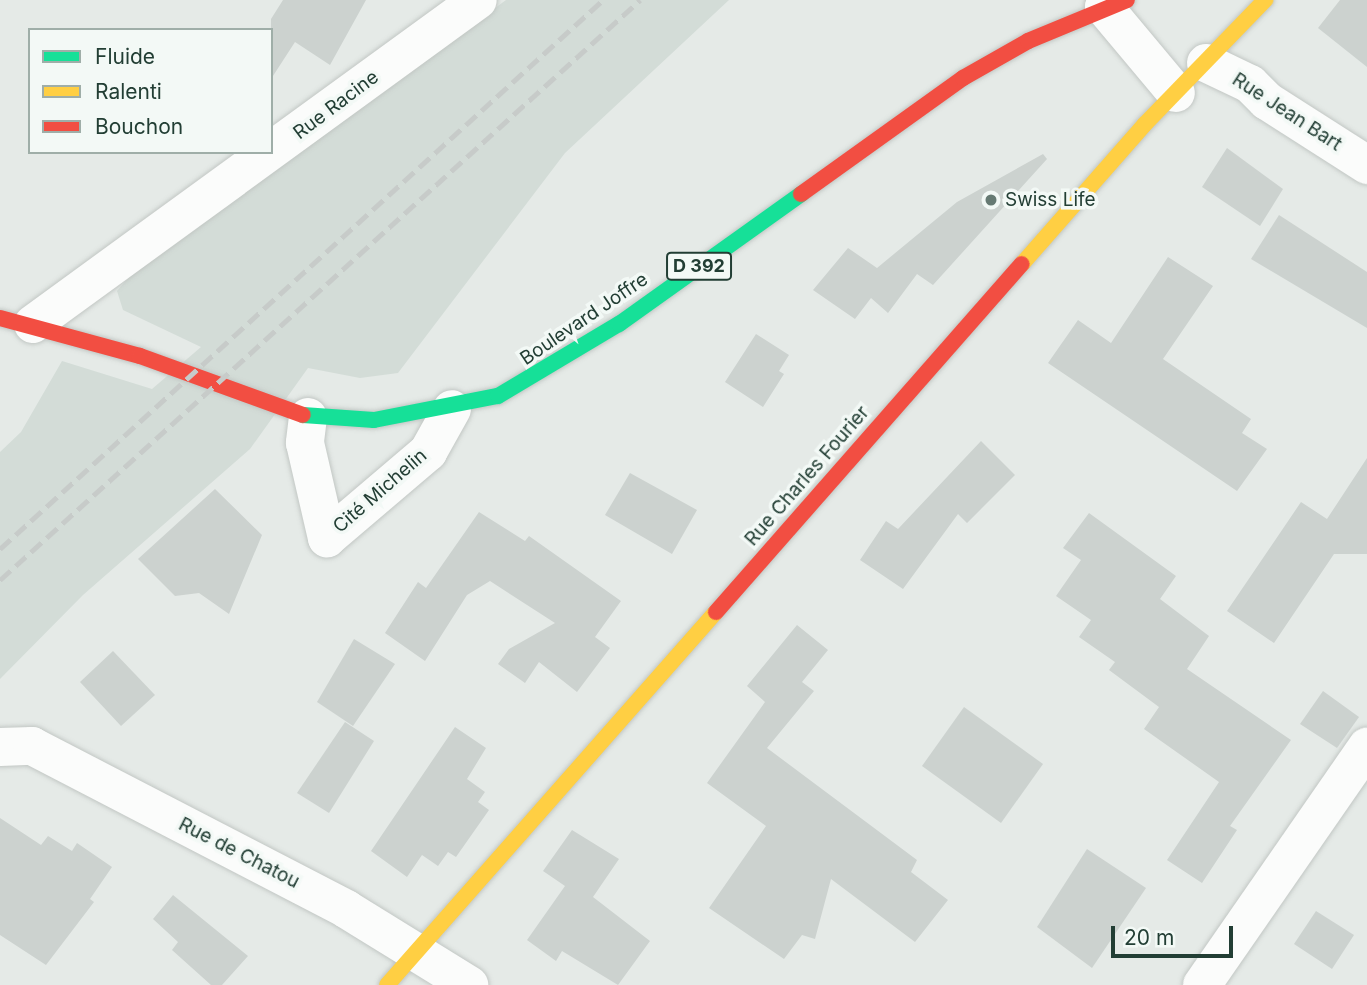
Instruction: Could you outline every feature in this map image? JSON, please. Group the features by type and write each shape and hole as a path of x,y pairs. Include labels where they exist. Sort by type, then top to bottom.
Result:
{"street":[{"name":"Rue Racine","path":"273,147 478,0"},
{"name":"Rue Charles Fourier","path":"387,985 1175,93 1265,0"},
{"path":"1112,2 1175,93"},
{"name":"Boulevard Joffre","path":"17,321 308,417 374,420 452,409 529,382 964,78 1112,2"},
{"name":"Rue Jean Bart","path":"1206,63 1250,84 1267,102 1367,165"},
{"name":"Rue Racine","path":"17,321 90,279 264,154"},
{"name":"Cité Michelin","path":"308,417 305,443 327,538 428,452 452,409"},
{"name":"Rue de Chatou","path":"0,747 32,746 346,909 469,985"},
{"path":"1202,985 1367,747"}],"shaded area":[{"path":"506,0 729,0 565,153 398,373 360,378 308,368 250,449 83,595 0,679 0,452 21,432 62,361 152,389 201,347 123,310 117,291 130,276"}],"building":[{"path":"283,0 366,0 330,65 295,42 273,76 271,19"},
{"path":"1340,0 1367,0 1367,67 1318,28"},
{"path":"1227,148 1283,189 1260,226 1202,187"},
{"path":"1043,154 1047,159 933,285 917,274 888,313 871,298 855,319 813,290 848,248 877,268 957,202"},
{"path":"1279,215 1367,272 1367,328 1251,259"},
{"path":"1168,257 1213,286 1163,359 1251,419 1242,433 1267,449 1237,491 1048,363 1078,320 1111,343"},
{"path":"756,334 789,355 779,371 784,374 763,407 725,382"},
{"path":"981,441 1015,475 967,523 958,514 903,589 860,560 886,521 898,529"},
{"path":"1367,458 1367,554 1334,554 1274,643 1227,611 1301,502 1327,519"},
{"path":"630,473 697,510 672,554 605,515"},
{"path":"215,489 262,535 229,614 199,593 175,596 138,559"},
{"path":"479,512 525,541 529,536 621,601 595,637 610,648 577,692 539,662 525,683 498,664 509,649 555,623 490,581 467,595 425,661 385,633 418,582 426,588"},
{"path":"1089,513 1176,576 1160,599 1209,636 1187,669 1291,740 1230,826 1237,830 1202,883 1167,860 1219,782 1144,729 1159,707 1109,670 1115,662 1079,637 1091,620 1056,596 1081,560 1063,548"},
{"path":"797,625 828,650 802,682 814,691 767,748 917,860 911,872 948,900 915,942 831,879 815,939 802,935 784,959 709,908 766,826 707,783 765,702 747,686"},
{"path":"354,639 395,664 353,726 317,702"},
{"path":"113,651 155,695 121,726 80,682"},
{"path":"1323,691 1359,717 1337,748 1300,724"},
{"path":"964,707 1043,764 1001,823 922,766"},
{"path":"345,722 374,741 329,813 297,793"},
{"path":"455,727 486,748 467,779 485,792 478,802 489,810 456,857 448,852 438,866 422,855 407,877 371,851"},
{"path":"0,818 41,845 48,836 72,851 77,843 112,867 90,899 94,902 46,965 0,935"},
{"path":"572,830 619,859 593,897 650,941 618,985 562,951 556,961 527,940 565,886 543,871"},
{"path":"1087,849 1146,888 1092,968 1037,927"},
{"path":"173,895 248,956 222,985 211,985 172,950 178,942 153,919"},
{"path":"1316,911 1354,935 1332,969 1294,944"}],"railway":[{"path":"0,549 603,0"},
{"path":"0,580 640,0"}],"traffic: fast":[{"path":"303,415 374,420 498,396 619,324 801,194"}],"traffic: slow":[{"path":"1022,264 1145,124 1265,0"},
{"path":"387,985 716,612"}],"traffic: jam":[{"path":"801,194 963,78 1028,41 1127,0"},
{"path":"716,612 1022,264"},
{"path":"0,318 140,356 303,415"}],"place":[{"name":"Swiss Life","path":"991,200"}]}
